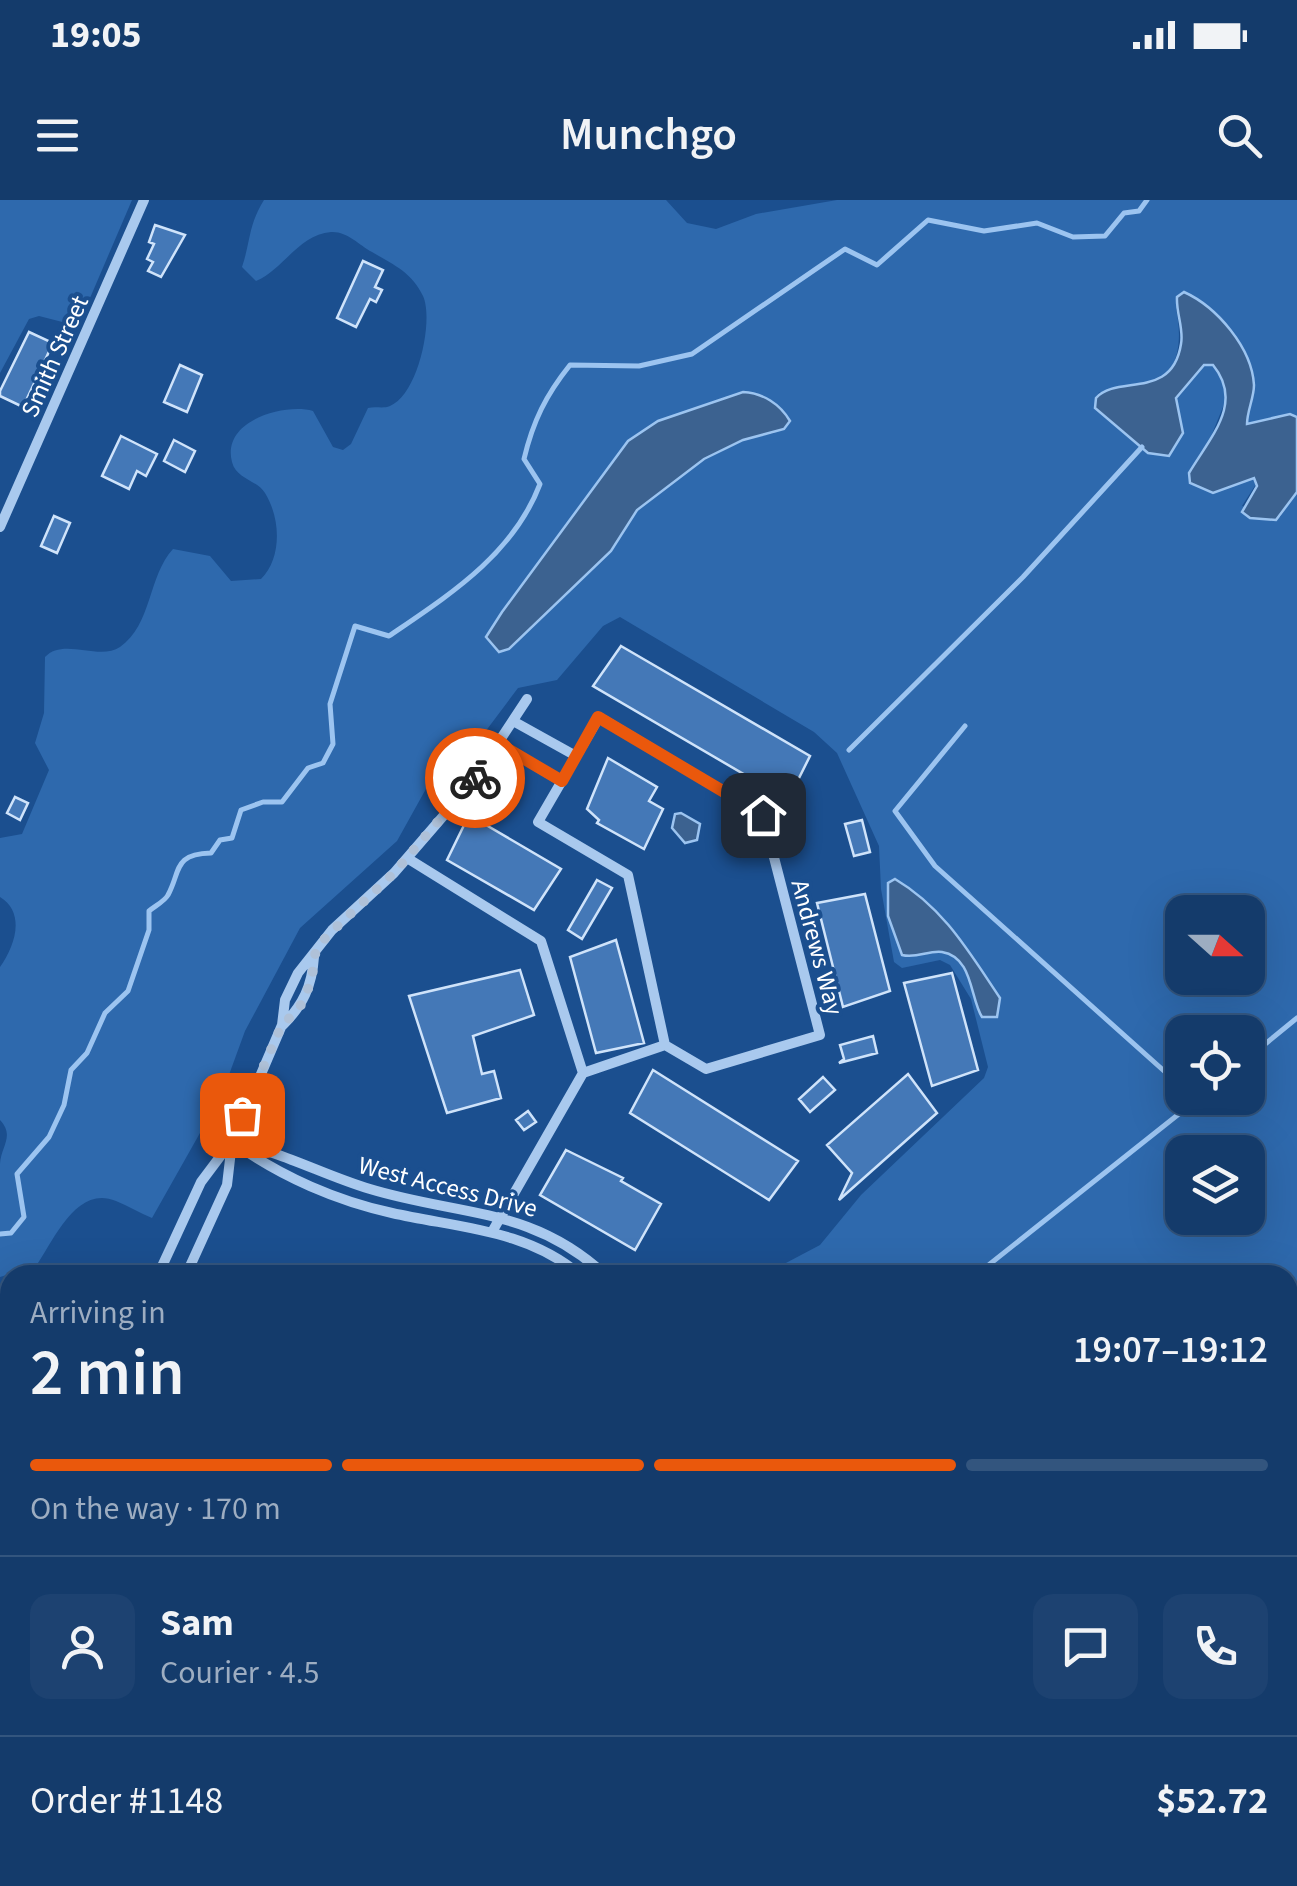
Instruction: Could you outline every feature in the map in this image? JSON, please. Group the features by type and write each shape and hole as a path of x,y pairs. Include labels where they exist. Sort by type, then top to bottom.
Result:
{"street":[{"name":"Smith Street","path":"0,527 144,200"},
{"path":"191,1265 226,1185 232,1142 282,1025 299,1009 312,980 314,956 332,930 407,858 499,744 527,699"},
{"name":"Andrews Way","path":"598,717 763,815 820,1035 706,1069 665,1044 628,875 538,822 576,756 598,717"},
{"path":"514,721 576,756"},
{"path":"499,744 562,781"},
{"path":"407,858 541,941 582,1073"},
{"path":"492,1232 582,1073 665,1044"},
{"path":"162,1265 200,1182 232,1142"},
{"name":"West Access Drive","path":"232,1142 272,1150 374,1191 501,1216 561,1240 592,1265"},
{"name":"West Access Drive","path":"232,1142 264,1164 353,1202 492,1232 534,1245 565,1265"},
{"path":"164,1260 173,1265"}],"shaded area":[{"path":"0,200 132,200 78,326 39,316 29,319 0,373"},
{"path":"264,200 666,200 687,223 716,229 756,214 837,200 1297,200 1297,417 1290,414 1246,424 1254,389 1176,308 1179,343 1166,374 1145,386 1098,393 1183,433 1176,398 1204,365 1214,365 1229,392 1210,439 1249,478 1258,481 1242,506 1280,517 1297,492 1297,1265 778,1265 820,1245 861,1195 984,1078 988,1067 971,999 950,965 940,960 902,968 894,962 881,889 879,846 837,753 814,732 620,617 603,626 557,680 518,688 452,776 427,787 397,841 300,928 245,1031 222,1094 152,1218 116,1201 89,1201 67,1218 37,1265 0,1265 0,1164 7,1136 0,1120 0,967 13,940 15,921 8,904 0,897 0,838 22,834 49,770 35,743 44,713 45,657 61,649 102,652 120,647 138,626 173,549 210,556 231,581 261,579 276,549 274,514 265,493 234,468 231,447 236,435 258,418 301,409 313,411 333,447 343,450 351,444 368,408 387,407 400,399 409,388 421,356 426,322 423,296 401,270 348,236 331,232 309,239 256,281 242,267 252,226","holes":["775,433 743,440 691,467 637,510 611,551 486,637 628,441"]},
{"path":"1184,292 1220,318 1247,357 1254,385 1247,424 1290,414 1297,417 1297,492 1276,520 1250,518 1242,512 1257,486 1254,478 1213,493 1190,483 1189,473 1214,433 1225,406 1222,379 1213,365 1204,365 1176,398 1183,433 1169,456 1148,453 1095,408 1096,398 1105,391 1156,380 1176,362 1182,333 1177,297"},
{"path":"743,392 764,397 776,405 790,421 784,429 743,440 704,459 637,510 611,551 509,649 499,652 486,637 628,441 658,421"},
{"path":"681,813 700,824 697,840 685,843 672,828 675,814"},
{"path":"895,879 928,903 966,948 1000,998 997,1017 982,1017 965,970 952,955 902,955 888,916 888,883"}],"building":[{"path":"155,225 185,235 161,277 148,271 153,262 147,259 154,244 149,242"},
{"path":"363,261 383,270 375,287 382,290 376,302 370,299 356,327 337,318"},
{"path":"29,332 53,343 23,407 0,396 0,391"},
{"path":"180,365 202,375 187,412 164,402"},
{"path":"121,436 157,454 146,476 137,471 129,489 102,476"},
{"path":"174,440 195,451 185,472 164,461"},
{"path":"54,516 70,523 57,553 41,546"},
{"path":"621,646 810,756 788,800 593,686"},
{"path":"608,758 657,787 649,801 663,809 644,849 597,823 599,820 587,809"},
{"path":"15,797 28,803 20,820 7,813"},
{"path":"469,815 561,869 534,910 447,860"},
{"path":"862,820 870,852 854,856 845,824"},
{"path":"597,880 612,888 582,939 568,930"},
{"path":"865,894 890,991 843,1007 817,903"},
{"path":"616,940 644,1043 596,1053 570,957"},
{"path":"520,970 534,1015 473,1036 482,1074 494,1071 501,1098 447,1113 409,996"},
{"path":"952,973 978,1070 932,1086 904,983"},
{"path":"873,1036 877,1053 839,1063 844,1059 840,1045"},
{"path":"653,1070 798,1161 769,1200 630,1113"},
{"path":"908,1074 937,1113 839,1200 852,1173 827,1145"},
{"path":"823,1077 835,1090 810,1112 799,1099"},
{"path":"528,1111 536,1122 524,1130 516,1120"},
{"path":"566,1150 623,1178 621,1181 661,1204 635,1250 540,1195"}],"waterway":[{"path":"0,1234 11,1233 24,1217 17,1174 49,1137 64,1105 71,1070 87,1053 105,1013 128,991 149,930 149,911 167,897 184,860 211,853 220,840 232,838 241,810 263,802 282,802 308,768 323,763 333,744 330,704 355,626 389,636 477,571 513,532 540,484 524,459 536,420 570,365 639,366 692,354 845,249 877,265 928,220 984,231 1037,223 1073,237 1105,236 1124,213 1139,211 1147,200"},
{"path":"849,750 1023,577 1142,447"},
{"path":"965,726 895,811 935,866 1165,1072"},
{"path":"1265,1044 1297,1018"},
{"path":"989,1265 1178,1115"}],"way so far":[{"path":"242,1115 282,1025 299,1009 312,980 314,956 326,937 394,873 475,778"}],"route":[{"path":"475,778 499,744 562,781 598,717 763,815"}]}
